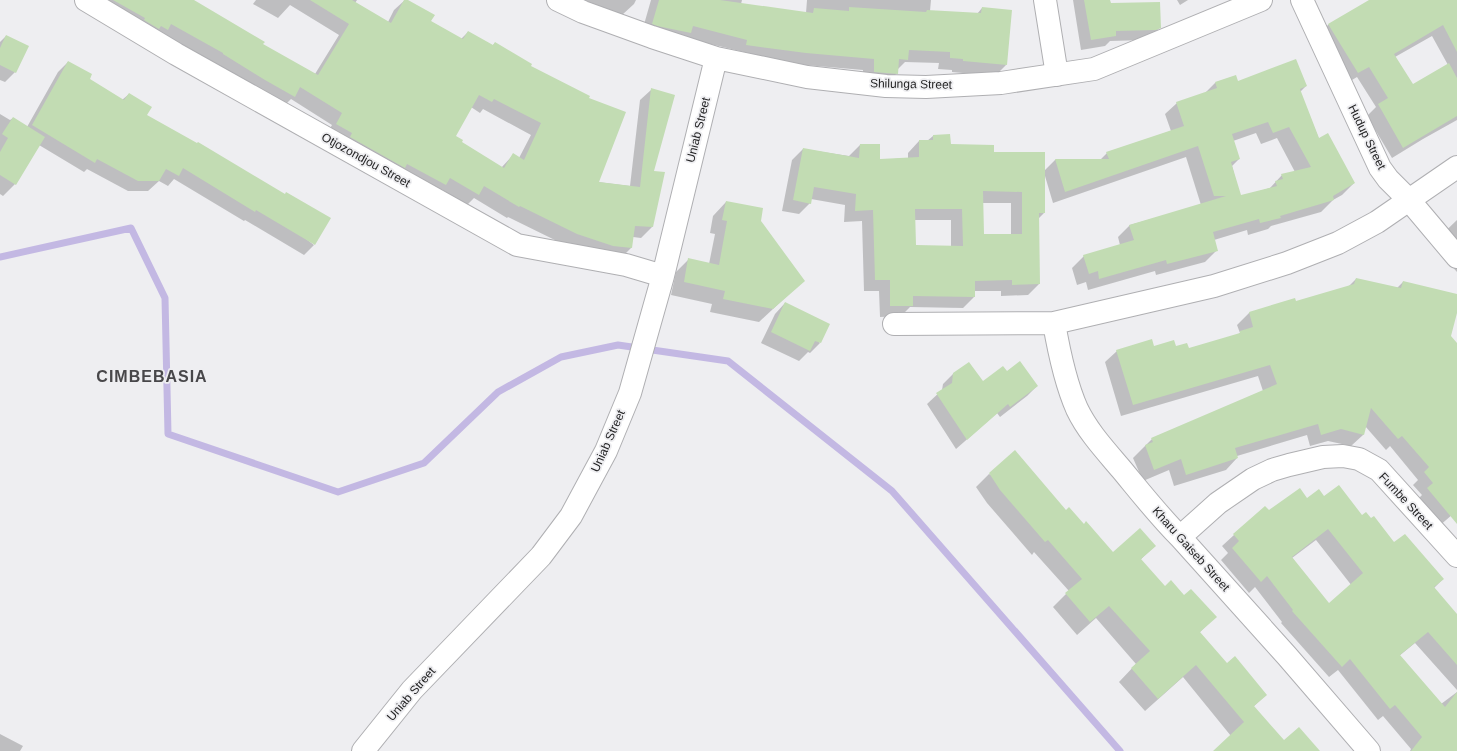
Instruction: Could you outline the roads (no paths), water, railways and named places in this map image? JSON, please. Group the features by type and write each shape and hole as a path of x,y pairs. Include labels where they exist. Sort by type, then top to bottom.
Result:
{"street":[{"name":"Otjozondjou Street","path":"86,0 176,54 517,245 626,265 663,276"},
{"name":"Shilunga Street","path":"558,0 583,12 716,58 807,77 886,86 926,87 1001,83 1094,69 1261,0"},
{"path":"1045,0 1058,75"},
{"name":"Hudup Street","path":"1302,0 1380,168 1457,257"},
{"name":"Uniab Street","path":"363,751 412,690 541,556 571,516 606,451 630,393 663,276 716,58"},
{"path":"894,324 1054,324 1214,286 1287,263 1338,243 1377,222 1457,167"},
{"name":"Kharu Gaiseb Street","path":"1054,324 1059,353 1077,409 1092,434 1163,520 1287,656 1369,751"},
{"name":"Fumbe Street","path":"1180,537 1218,503 1253,479 1272,470 1289,465 1323,457 1343,456 1359,458 1378,470 1457,556"}],"waterway":[{"path":"0,257 131,228 165,298 168,434 338,492 424,463 498,392 561,357 618,345 728,361 892,491 1120,751"}],"district":[{"name":"CIMBEBASIA","path":"152,376"}]}
